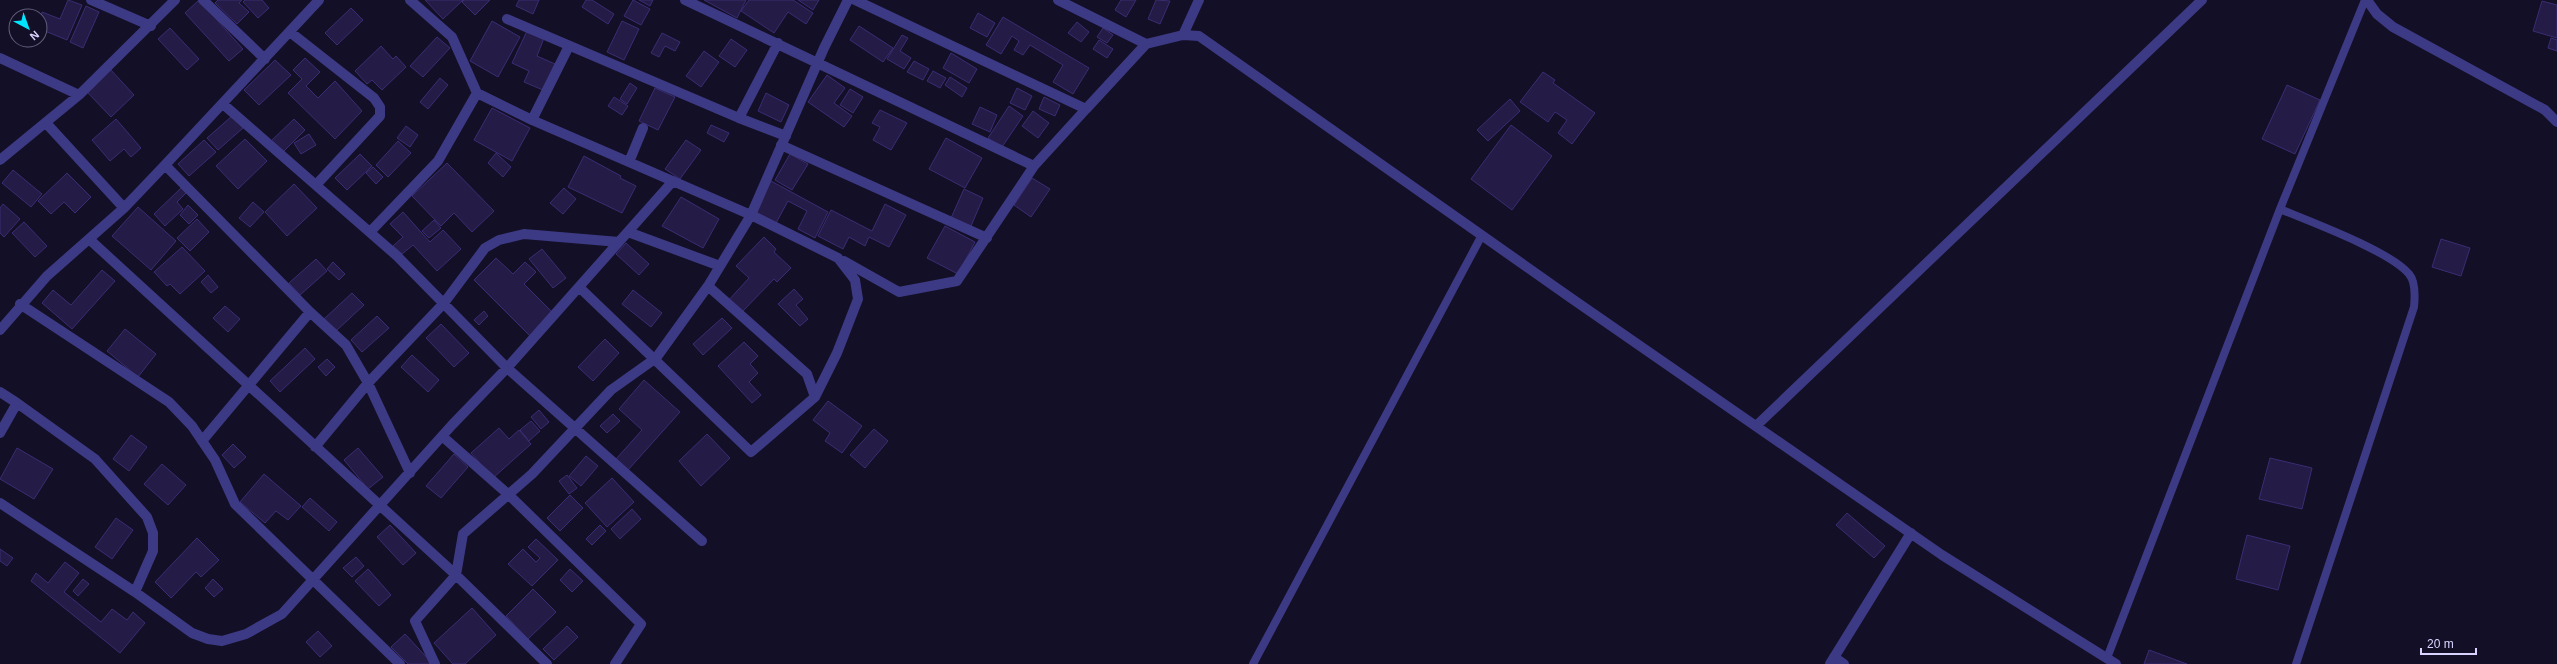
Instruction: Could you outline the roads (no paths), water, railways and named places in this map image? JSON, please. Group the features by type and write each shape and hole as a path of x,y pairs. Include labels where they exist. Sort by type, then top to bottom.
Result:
{"street":[{"path":"90,0 151,26"},
{"path":"0,160 79,95 151,26 175,0"},
{"path":"203,0 265,59"},
{"path":"0,330 20,304 47,276 124,208 319,0"},
{"path":"410,0 452,37 477,93 532,120 751,215 838,258 899,292 957,281 1034,166 1146,44 1183,35 1199,36 1911,533 2116,664"},
{"path":"685,0 1034,166"},
{"path":"435,664 415,621 456,575 463,534 509,496 611,390 656,358 708,286 751,215 818,62 848,0"},
{"path":"855,0 1086,109"},
{"path":"1058,0 1146,44"},
{"path":"1183,35 1199,0"},
{"path":"1756,426 2202,0"},
{"path":"2366,0 2377,14 2393,27 2545,110 2557,122"},
{"path":"507,19 739,118 987,238"},
{"path":"290,32 374,98 380,107 380,116 316,185"},
{"path":"739,118 778,43"},
{"path":"532,120 569,46"},
{"path":"0,58 79,95"},
{"path":"370,232 438,161 477,93"},
{"path":"223,104 370,232 444,303 507,368 702,541"},
{"path":"46,123 124,208"},
{"path":"629,162 643,128"},
{"path":"165,165 310,312 346,345 368,383 410,473"},
{"path":"0,503 135,592 192,633 208,639 222,641 246,634 282,614 442,436 507,368 673,181"},
{"path":"628,232 720,266"},
{"path":"315,447 368,383 444,303 485,248 499,240 524,234 619,242"},
{"path":"89,239 456,575 547,664"},
{"path":"579,287 656,358 751,452 814,397 837,353 858,299 855,280 838,258"},
{"path":"708,286 807,374 814,397"},
{"path":"20,304 169,402 192,426 202,441 235,504 400,664"},
{"path":"202,441 310,312"},
{"path":"0,392 94,459 147,517 153,533 153,551 135,592"},
{"path":"0,433 17,403"},
{"path":"442,436 509,496 641,624 615,664"},
{"path":"1844,664 1832,661 1911,533"}],"lane":[{"path":"2107,658 2280,209 2366,0"},
{"path":"2280,209 2395,261 2410,275 2415,294 2414,307 2296,664"},
{"path":"1253,664 1482,235"}]}
